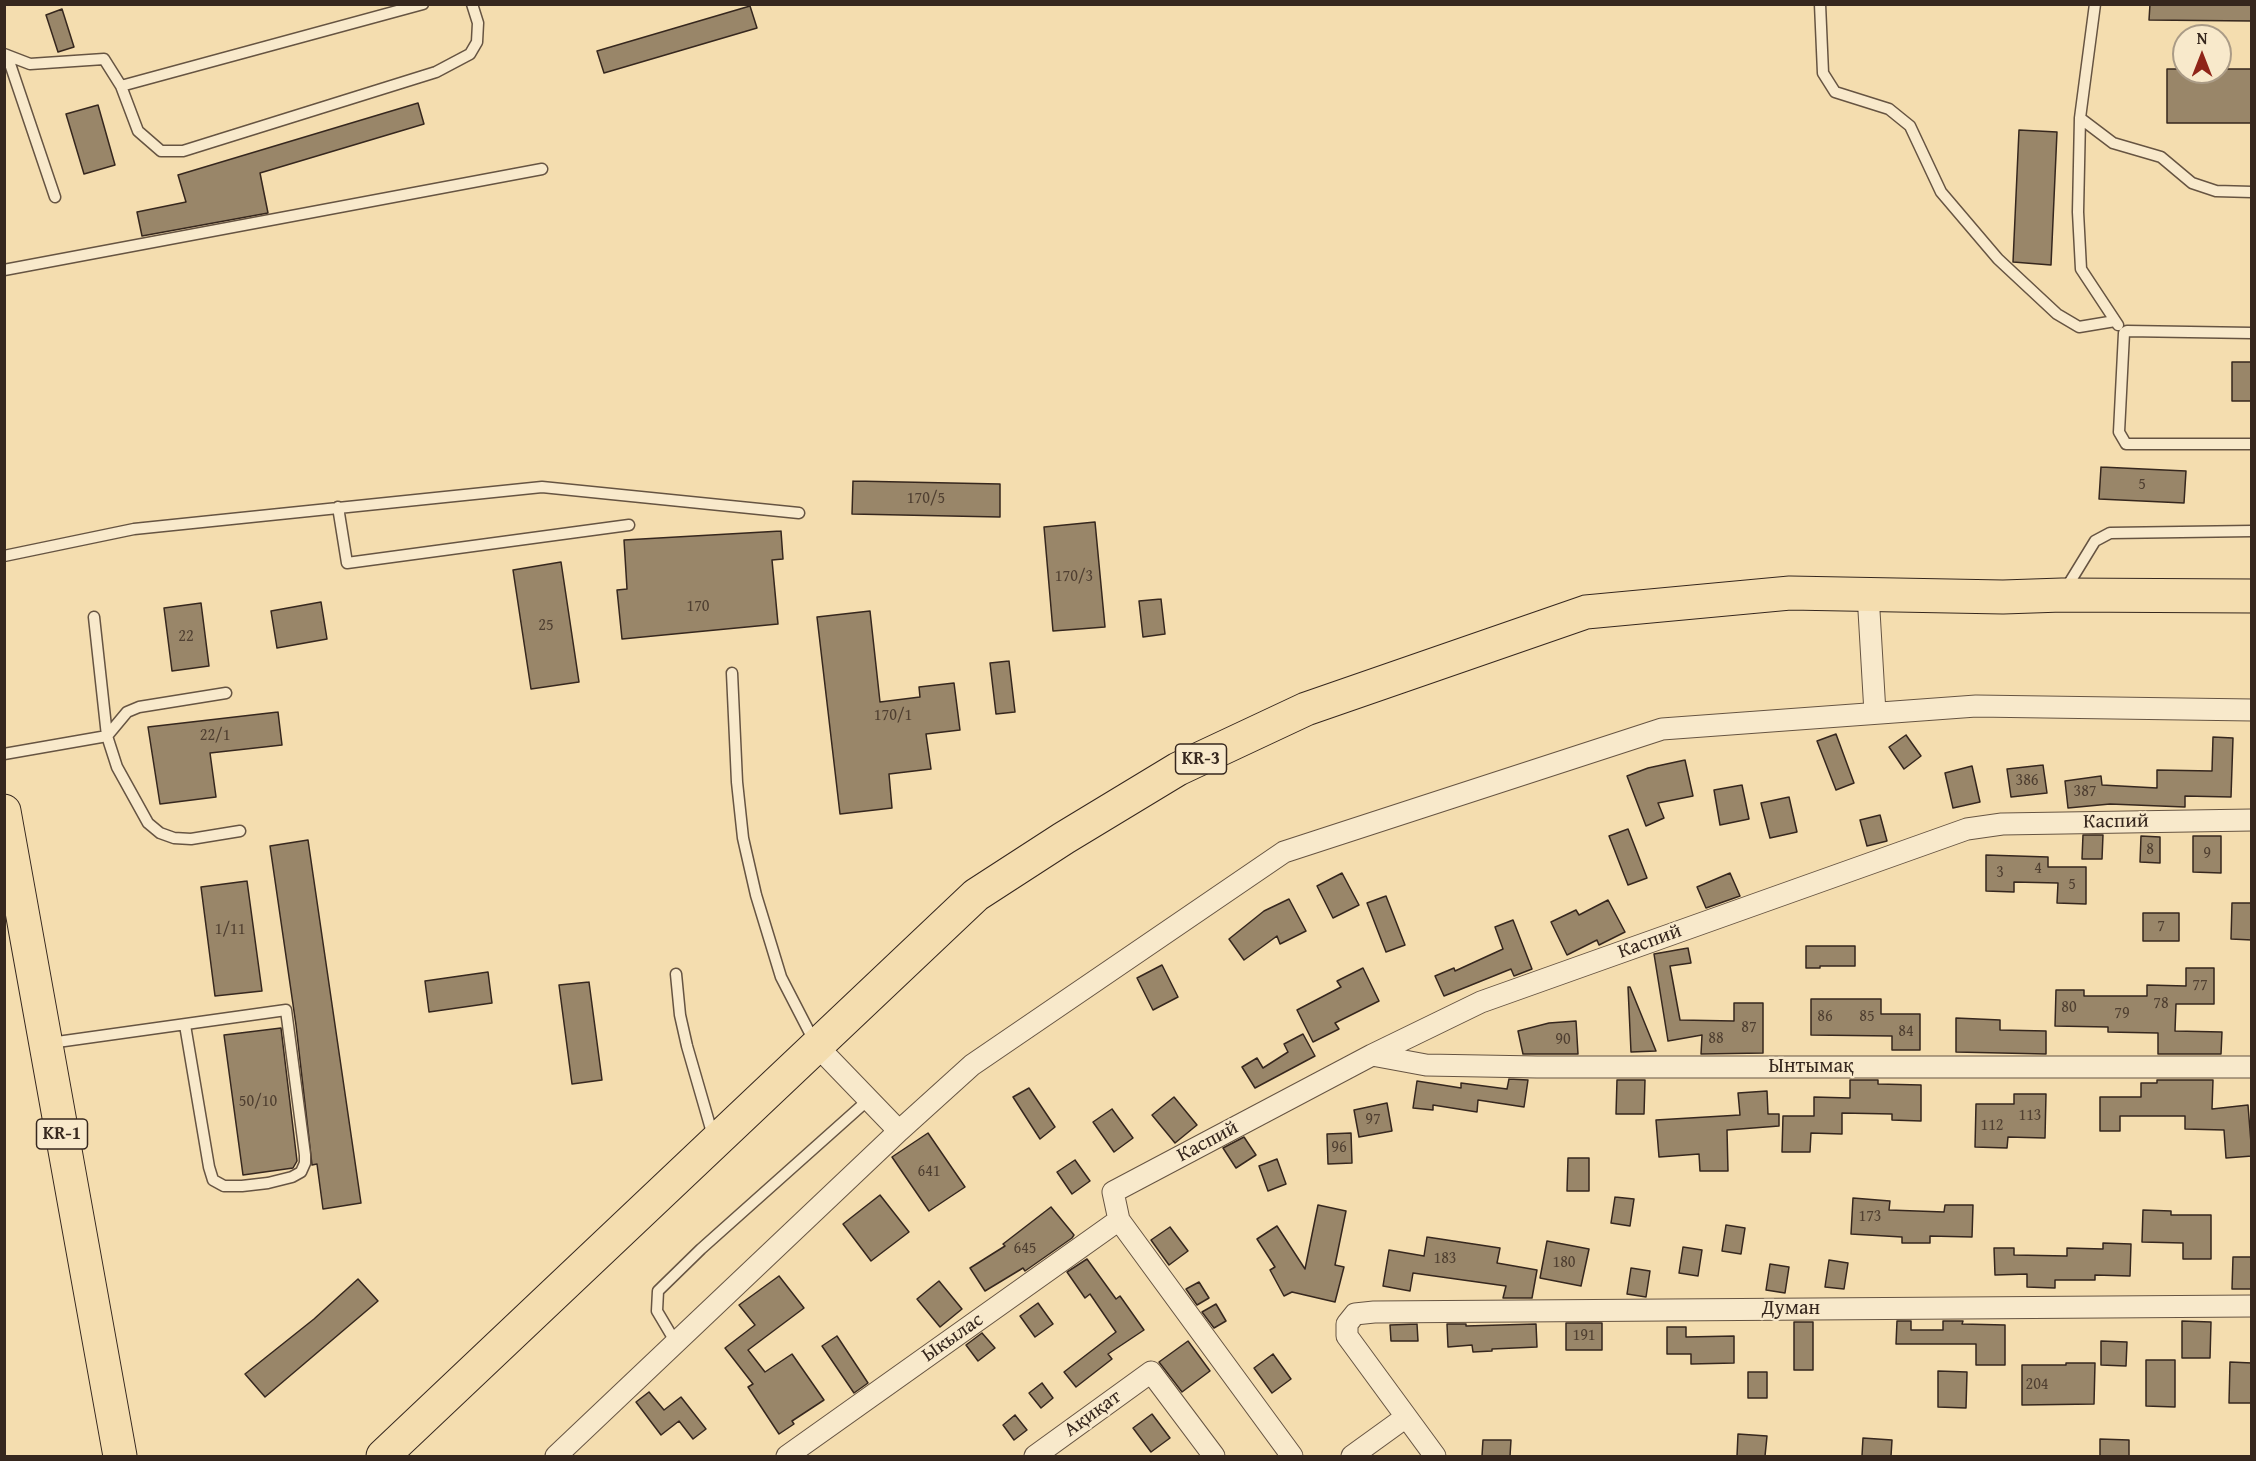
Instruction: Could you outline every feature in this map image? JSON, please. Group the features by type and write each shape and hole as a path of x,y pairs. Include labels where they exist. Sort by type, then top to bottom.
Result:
{"main road":[{"name":"KR-3","path":"383,1456 976,895 1064,838 1178,770 1306,709 1586,612 1790,593 2003,597 2252,596"},
{"name":"KR-1","path":"4,811 120,1456"}],"street":[{"path":"1868,594 1875,713"},
{"path":"556,1456 899,1131 972,1065 1284,852 1662,729 1976,706 2252,710"},
{"name":"Каспий","path":"1119,1220 1113,1192 1372,1055 1481,1002 1967,829 2002,824 2252,820"},
{"path":"817,1046 899,1131"},
{"name":"Ынтымақ","path":"1372,1055 1426,1065 1526,1067 2252,1067"},
{"path":"1119,1220 1292,1456"},
{"name":"Ыкылас","path":"787,1456 1119,1220"},
{"name":"Думан","path":"1406,1417 1347,1336 1347,1324 1355,1314 1374,1312 2252,1306"},
{"name":"Ақиқат","path":"1035,1456 1151,1372 1214,1456"},
{"path":"1352,1456 1406,1417 1435,1456"}],"lane":[{"path":"121,86 423,4"},
{"path":"6,54 30,64 104,59 121,86 138,131 161,151 183,151 436,72 470,54 477,42 478,22 471,4"},
{"path":"1820,4 1823,73 1835,92 1889,109 1910,126 1941,192 1998,259 2057,314 2079,327 2115,321"},
{"path":"2096,4 2080,118 2078,212 2081,269 2124,333"},
{"path":"6,54 55,197"},
{"path":"2080,118 2113,143 2161,157 2192,183 2216,191 2252,192"},
{"path":"4,270 542,169"},
{"path":"2124,333 2127,331 2252,333"},
{"path":"2124,333 2119,432 2126,444 2252,444"},
{"path":"4,556 134,529 542,487 799,513"},
{"path":"338,507 347,563 629,525"},
{"path":"2062,595 2096,541 2110,533 2252,531"},
{"path":"94,617 107,736 117,767 148,823 160,833 174,838 191,839 240,831"},
{"path":"732,673 737,782 743,838 756,895 781,977 817,1046"},
{"path":"4,754 107,736 127,712 139,707 226,693"},
{"path":"676,974 680,1015 687,1046 715,1142"},
{"path":"46,1044 286,1010 305,1155 301,1172 292,1178 242,1186 224,1186 213,1180 208,1167 185,1025"},
{"path":"676,1343 657,1311 658,1291 701,1249 868,1100"}],"building":[{"path":"2150,4 2252,4 2252,21 2149,20"},
{"path":"750,6 757,28 604,73 597,51"},
{"path":"62,9 74,47 58,52 46,15"},
{"path":"2167,69 2172,69 2172,84 2232,84 2232,69 2252,69 2252,123 2167,123"},
{"path":"418,103 424,124 260,173 268,213 142,236 137,212 186,202 178,175"},
{"path":"98,105 115,165 84,174 66,114"},
{"path":"2019,130 2057,132 2051,265 2013,262"},
{"path":"2232,362 2252,362 2252,401 2232,401"},
{"path":"2101,467 2186,471 2184,503 2099,499"},
{"path":"853,481 1000,484 1000,517 852,514"},
{"path":"1095,522 1105,627 1053,631 1044,527"},
{"path":"781,531 783,559 772,560 778,624 622,639 617,590 627,589 624,540"},
{"path":"561,562 579,682 531,689 513,570"},
{"path":"1161,599 1165,634 1143,637 1139,601"},
{"path":"321,602 327,639 277,648 271,611"},
{"path":"201,603 209,666 172,671 164,608"},
{"path":"870,611 880,702 920,697 919,687 954,683 960,730 926,734 931,769 889,774 892,808 840,814 817,617"},
{"path":"1009,661 1015,712 996,714 990,663"},
{"path":"278,712 282,745 210,753 216,797 160,804 148,727"},
{"path":"1836,734 1854,783 1836,790 1817,741"},
{"path":"1906,735 1921,756 1904,769 1889,747"},
{"path":"2213,737 2233,738 2231,797 2185,796 2185,807 2110,804 2068,808 2065,781 2101,776 2102,785 2157,788 2157,770 2212,771"},
{"path":"1685,760 1693,796 1658,803 1664,818 1646,826 1627,776 1648,768"},
{"path":"2043,765 2047,793 2011,797 2007,769"},
{"path":"1972,766 1980,802 1953,808 1945,773"},
{"path":"1742,785 1749,819 1720,825 1714,790"},
{"path":"1789,797 1797,832 1770,838 1761,803"},
{"path":"1880,815 1887,841 1867,846 1860,820"},
{"path":"1628,829 1647,878 1628,885 1609,836"},
{"path":"2083,835 2103,835 2102,859 2082,859"},
{"path":"2141,836 2160,837 2160,863 2140,862"},
{"path":"2193,836 2221,836 2221,873 2193,872"},
{"path":"308,840 361,1203 323,1209 317,1164 312,1165 296,1025 270,846"},
{"path":"1986,855 2048,857 2048,867 2086,867 2086,904 2057,903 2058,883 2014,882 2014,892 1986,891"},
{"path":"1342,873 1359,905 1333,918 1317,886"},
{"path":"1730,873 1740,896 1706,908 1697,887"},
{"path":"247,881 262,991 215,996 201,887"},
{"path":"1386,896 1405,945 1386,952 1367,903"},
{"path":"1289,899 1306,931 1280,944 1277,936 1244,960 1229,939 1264,911"},
{"path":"1608,900 1625,932 1599,945 1597,940 1567,955 1551,922 1576,910 1579,915"},
{"path":"2232,903 2252,903 2252,940 2231,939"},
{"path":"2143,913 2179,913 2179,941 2143,941"},
{"path":"1513,920 1532,969 1514,976 1511,969 1444,996 1435,976 1454,968 1455,971 1503,949 1495,927"},
{"path":"1806,946 1855,946 1855,966 1806,968"},
{"path":"1688,948 1691,963 1670,966 1680,1020 1734,1021 1734,1003 1763,1003 1763,1053 1701,1054 1702,1035 1668,1041 1654,954"},
{"path":"1162,965 1178,997 1153,1010 1137,978"},
{"path":"1363,968 1379,1001 1335,1023 1339,1029 1313,1042 1297,1010 1341,987 1337,981"},
{"path":"2186,968 2214,968 2214,1004 2176,1004 2175,1031 2222,1032 2221,1054 2158,1054 2158,1033 2108,1032 2108,1027 2055,1026 2056,990 2084,990 2084,996 2147,996 2147,985 2186,986"},
{"path":"488,972 492,1003 429,1012 425,981"},
{"path":"589,982 602,1080 572,1084 559,985"},
{"path":"1628,987 1630,987 1656,1051 1631,1052"},
{"path":"1811,999 1881,999 1881,1014 1920,1014 1920,1050 1892,1050 1892,1036 1811,1035"},
{"path":"1956,1018 2000,1020 2000,1030 2046,1031 2046,1054 1956,1052"},
{"path":"1576,1021 1578,1054 1523,1054 1518,1031 1549,1023"},
{"path":"281,1028 297,1161 293,1168 243,1175 224,1035"},
{"path":"1303,1034 1315,1056 1255,1088 1242,1067 1257,1058 1263,1068 1288,1052 1284,1044"},
{"path":"1509,1079 1528,1080 1524,1107 1478,1100 1477,1112 1433,1105 1433,1110 1413,1108 1417,1081 1461,1088 1461,1083 1507,1089"},
{"path":"1617,1080 1645,1080 1644,1114 1616,1114"},
{"path":"1850,1080 1878,1080 1878,1084 1921,1085 1921,1121 1892,1120 1892,1114 1842,1113 1842,1134 1811,1133 1810,1152 1782,1152 1783,1116 1814,1116 1814,1097 1850,1098"},
{"path":"2157,1080 2213,1080 2212,1109 2248,1105 2252,1156 2226,1158 2224,1130 2185,1129 2185,1116 2120,1116 2120,1131 2100,1131 2100,1097 2141,1097 2141,1083 2157,1083"},
{"path":"1029,1088 1055,1127 1040,1139 1013,1097"},
{"path":"1767,1091 1768,1114 1779,1114 1779,1126 1727,1130 1728,1171 1700,1171 1699,1154 1659,1157 1656,1120 1740,1115 1738,1093"},
{"path":"2014,1094 2046,1094 2045,1138 2008,1137 2007,1148 1975,1147 1976,1104 2014,1104"},
{"path":"1174,1097 1197,1125 1175,1143 1152,1115"},
{"path":"1387,1103 1392,1131 1359,1137 1354,1110"},
{"path":"1112,1109 1133,1138 1114,1152 1093,1122"},
{"path":"928,1133 965,1187 929,1211 892,1157"},
{"path":"1351,1133 1352,1163 1328,1164 1327,1134"},
{"path":"1244,1137 1256,1155 1236,1168 1223,1148"},
{"path":"1568,1158 1589,1158 1589,1191 1567,1191"},
{"path":"1277,1159 1286,1184 1268,1191 1259,1166"},
{"path":"1075,1160 1090,1181 1072,1194 1057,1172"},
{"path":"880,1195 909,1232 871,1261 843,1224"},
{"path":"1615,1197 1634,1199 1630,1226 1611,1223"},
{"path":"1853,1198 1890,1201 1889,1210 1944,1212 1945,1205 1973,1205 1972,1237 1930,1236 1930,1243 1902,1243 1902,1237 1851,1234"},
{"path":"1318,1205 1346,1211 1335,1265 1344,1267 1335,1302 1292,1292 1284,1296 1270,1270 1275,1267 1257,1239 1277,1226 1305,1269"},
{"path":"1051,1207 1074,1235 1072,1238 1025,1271 1023,1268 985,1291 970,1268 1005,1246 1003,1244"},
{"path":"2143,1210 2171,1211 2171,1215 2211,1215 2211,1259 2183,1259 2183,1243 2142,1242"},
{"path":"1726,1225 1745,1228 1741,1254 1722,1251"},
{"path":"1170,1227 1188,1251 1169,1265 1151,1240"},
{"path":"1427,1237 1500,1248 1497,1263 1537,1270 1532,1298 1503,1298 1506,1286 1413,1273 1410,1291 1383,1286 1389,1250 1424,1256"},
{"path":"1547,1241 1589,1249 1581,1286 1540,1278"},
{"path":"2103,1243 2131,1244 2130,1276 2095,1275 2095,1280 2055,1280 2055,1288 2027,1287 2027,1274 1995,1275 1994,1248 2014,1248 2014,1255 2067,1256 2067,1248 2103,1249"},
{"path":"1683,1247 1702,1250 1698,1276 1679,1273"},
{"path":"2233,1257 2252,1257 2252,1289 2232,1289"},
{"path":"1087,1259 1116,1299 1120,1296 1144,1330 1108,1354 1112,1359 1076,1387 1064,1372 1116,1332 1090,1294 1085,1298 1067,1272"},
{"path":"1829,1260 1848,1263 1844,1289 1825,1287"},
{"path":"1770,1264 1789,1267 1785,1293 1766,1290"},
{"path":"1631,1268 1650,1271 1646,1297 1627,1294"},
{"path":"779,1276 804,1308 748,1350 765,1372 792,1354 824,1400 792,1421 794,1424 779,1434 748,1387 753,1384 725,1348 755,1325 739,1305"},
{"path":"358,1279 378,1301 265,1397 245,1374 314,1319"},
{"path":"939,1281 962,1309 940,1327 917,1299"},
{"path":"1199,1282 1209,1298 1197,1305 1186,1289"},
{"path":"1038,1303 1053,1324 1035,1337 1020,1316"},
{"path":"1216,1304 1226,1321 1214,1328 1202,1312"},
{"path":"1897,1321 1911,1321 1911,1330 1943,1330 1943,1321 2005,1325 2005,1365 1976,1365 1976,1344 1896,1344"},
{"path":"2182,1321 2211,1322 2210,1358 2182,1358"},
{"path":"1794,1322 1813,1322 1813,1370 1794,1370"},
{"path":"1566,1323 1602,1323 1602,1350 1566,1350"},
{"path":"1417,1324 1418,1341 1391,1341 1390,1325"},
{"path":"1447,1324 1466,1324 1466,1326 1536,1324 1537,1347 1473,1352 1472,1345 1448,1347"},
{"path":"1667,1327 1686,1327 1686,1337 1734,1336 1734,1363 1691,1364 1691,1354 1667,1354"},
{"path":"982,1333 995,1348 978,1361 966,1345"},
{"path":"837,1336 868,1383 854,1393 822,1346"},
{"path":"1188,1341 1210,1371 1182,1392 1159,1362"},
{"path":"2101,1341 2127,1342 2126,1366 2101,1365"},
{"path":"1273,1354 1291,1379 1272,1393 1254,1368"},
{"path":"2146,1360 2175,1360 2175,1407 2146,1406"},
{"path":"2230,1362 2252,1363 2252,1403 2229,1403"},
{"path":"2066,1363 2095,1363 2094,1404 2022,1405 2022,1365 2066,1365"},
{"path":"1938,1371 1967,1372 1966,1408 1938,1407"},
{"path":"1748,1372 1767,1372 1767,1398 1748,1398"},
{"path":"1042,1383 1053,1398 1041,1408 1029,1393"},
{"path":"649,1392 664,1410 681,1397 706,1429 693,1439 679,1421 661,1435 636,1402"},
{"path":"1152,1414 1170,1438 1151,1452 1133,1428"},
{"path":"1015,1415 1027,1430 1014,1440 1003,1425"},
{"path":"1738,1434 1767,1436 1765,1456 1737,1456"},
{"path":"1863,1438 1892,1440 1891,1456 1862,1456"},
{"path":"2100,1439 2129,1440 2129,1456 2100,1456"},
{"path":"1483,1440 1511,1440 1510,1456 1482,1456"}]}
